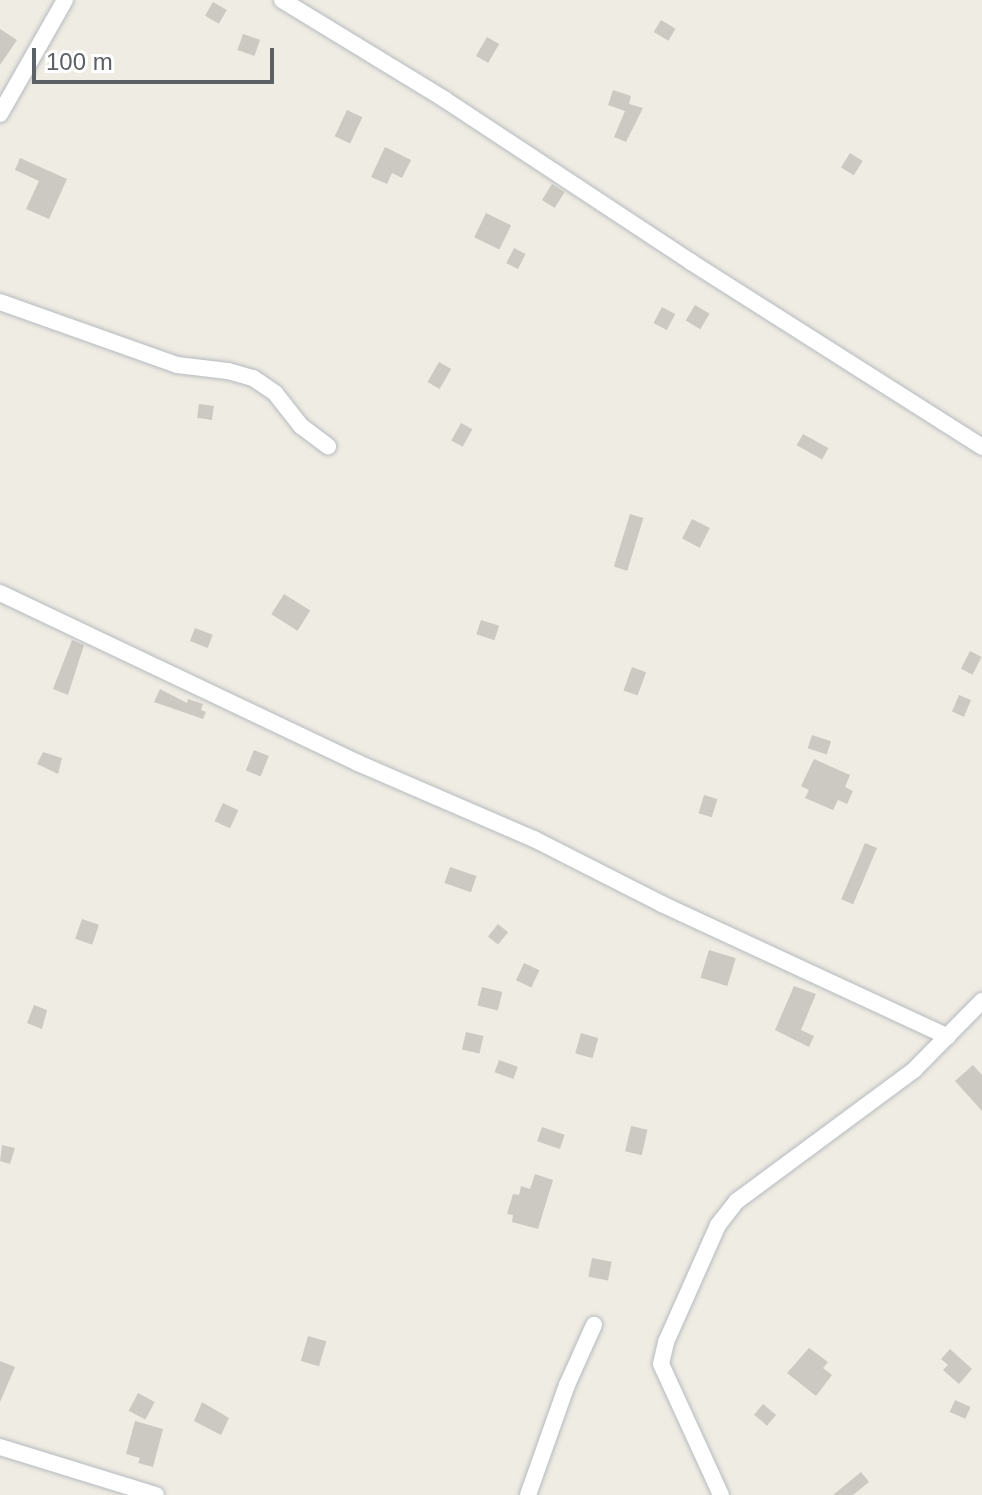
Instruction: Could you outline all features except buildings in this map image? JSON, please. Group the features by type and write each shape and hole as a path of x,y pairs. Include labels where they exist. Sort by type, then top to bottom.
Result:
{"street":[{"path":"0,114 65,0"},
{"path":"282,0 444,99 691,262 982,447"},
{"path":"0,302 177,365 228,371 253,378 275,393 301,426 328,446"},
{"path":"0,593 358,763 534,839 662,904 948,1037"},
{"path":"721,1495 661,1364 670,1331 718,1225 737,1201 899,1082 982,1001"},
{"path":"528,1495 567,1385 594,1325"},
{"path":"0,1447 156,1495"}]}
